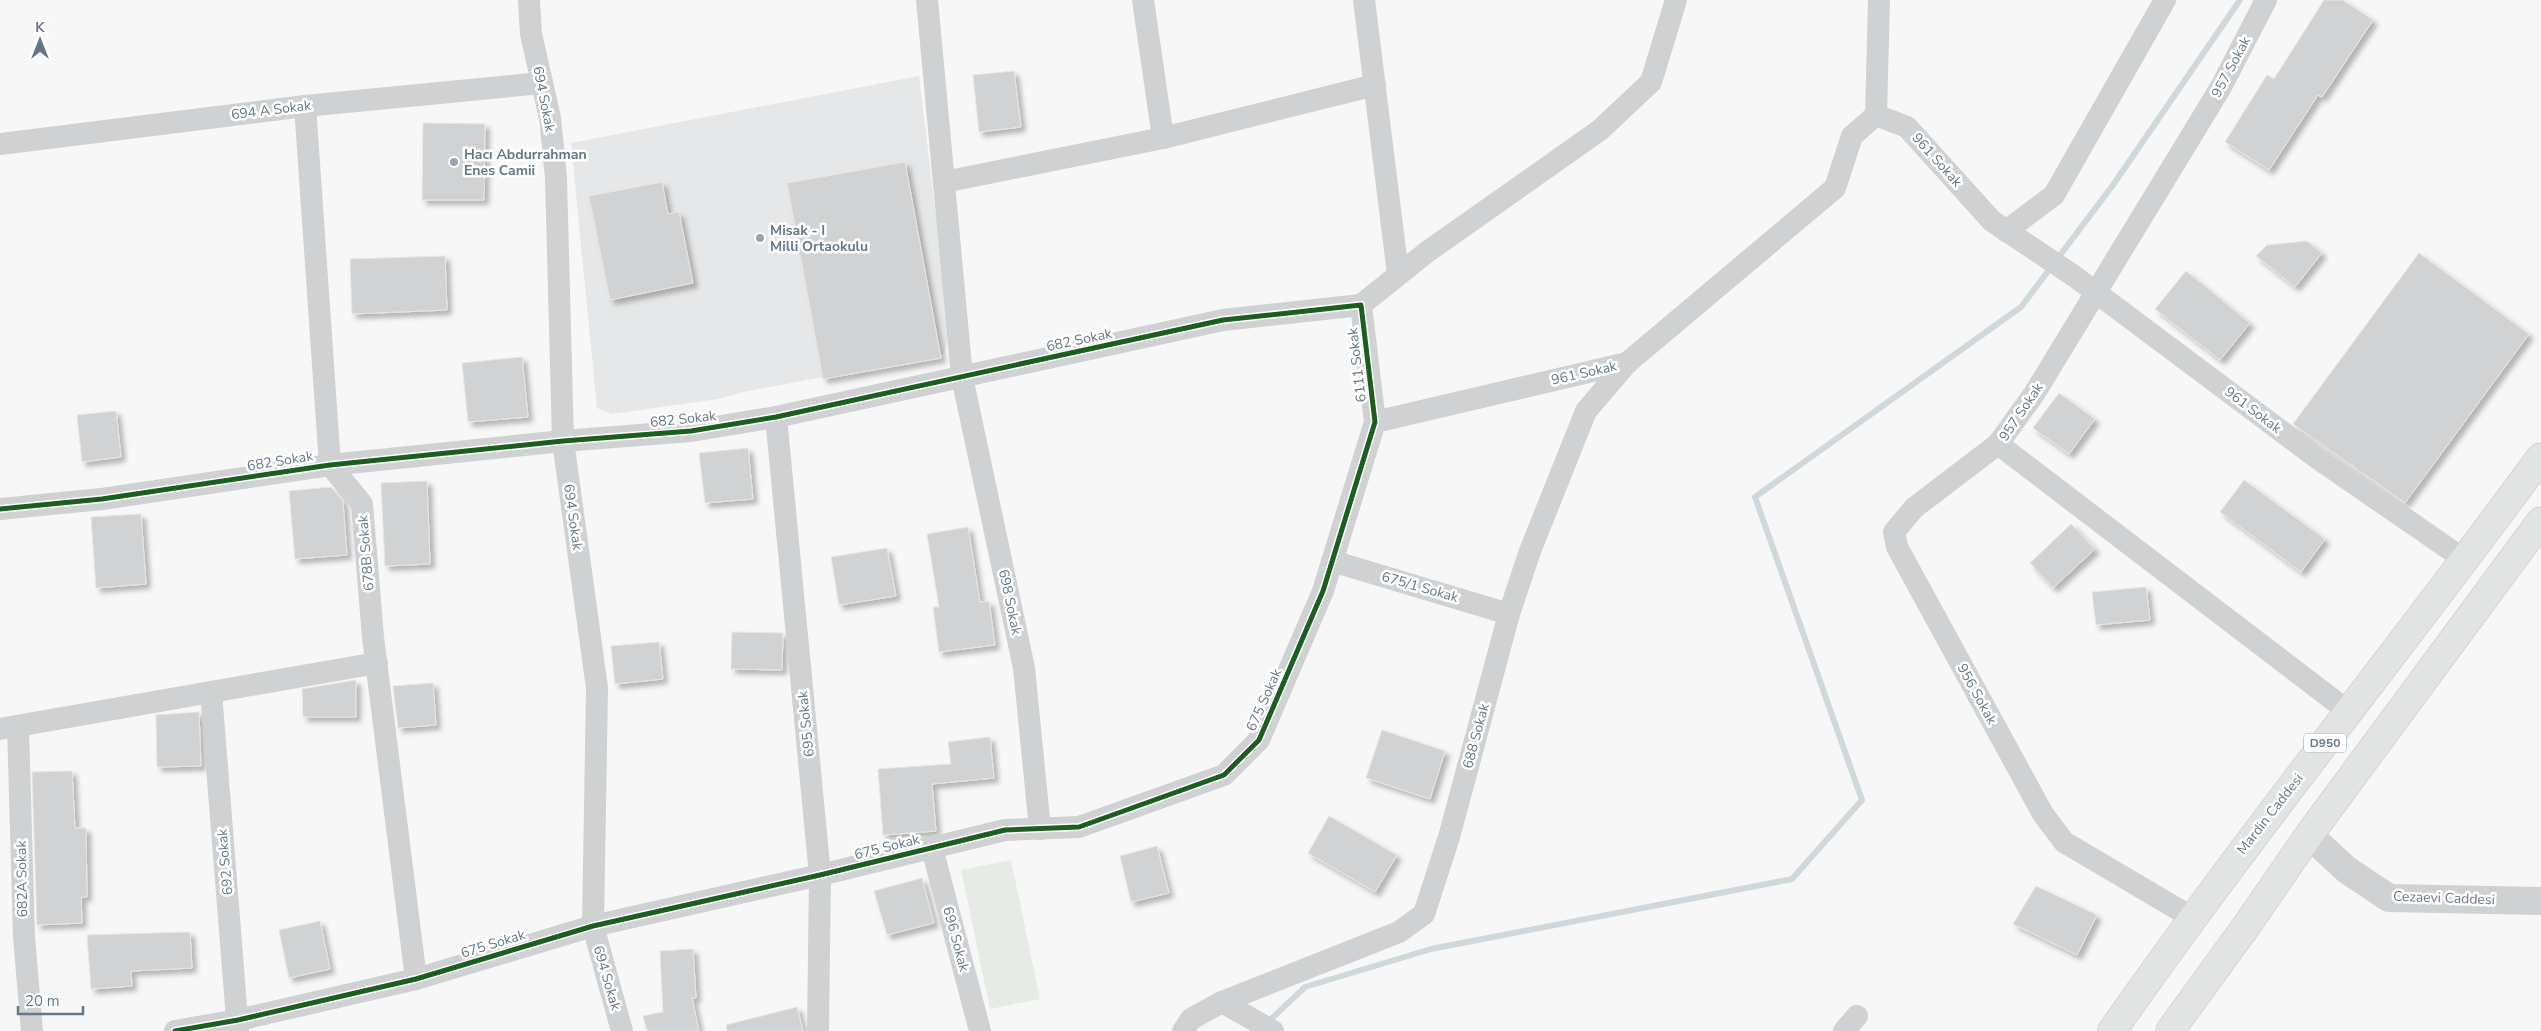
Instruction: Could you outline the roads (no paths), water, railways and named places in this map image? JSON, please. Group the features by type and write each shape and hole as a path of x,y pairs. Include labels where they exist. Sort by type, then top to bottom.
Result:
{"highway":[{"name":"Mardin Caddesi","path":"2112,1031 2191,917 2465,560 2541,457"},
{"name":"D950","path":"2170,1031 2309,835 2541,521"}],"street":[{"name":"694 Sokak","path":"529,0 532,34 550,118 556,178 562,441 597,688 592,926 622,1031"},
{"name":"698 Sokak","path":"927,0 962,377 1024,668 1040,828"},
{"path":"1143,0 1163,138"},
{"path":"1364,0 1398,274"},
{"path":"1361,305 1427,252 1600,130 1651,82 1676,0"},
{"path":"1876,115 1879,0"},
{"path":"2012,235 2054,195 2165,0"},
{"name":"957 Sokak","path":"2266,0 2221,87 2034,394 1998,444 2349,712"},
{"name":"694 A Sokak","path":"0,144 305,106 542,83"},
{"path":"944,182 1163,138 1375,85"},
{"path":"305,106 330,464"},
{"name":"961 Sokak","path":"1375,422 1627,363 1835,188 1852,136 1876,115 1907,127 1992,221 2095,291 2317,458 2465,560"},
{"name":"682 Sokak","path":"0,509 102,499 330,464 562,441 691,431 776,417 1224,320 1361,305"},
{"name":"6111 Sokak","path":"1361,305 1375,422"},
{"name":"688 Sokak","path":"1183,1031 1191,1019 1222,1002 1399,932 1424,914 1449,837 1509,614 1530,551 1586,410 1627,363"},
{"name":"695 Sokak","path":"776,417 820,875 818,1031"},
{"name":"675 Sokak","path":"175,1031 238,1025 416,979 592,926 820,875 1006,830 1079,828 1224,775 1260,740 1323,590 1375,422"},
{"name":"956 Sokak","path":"1998,444 1914,508 1894,532 1896,547 2043,814 2064,842 2191,917"},
{"name":"678B Sokak","path":"330,464 362,504 376,663 416,979"},
{"name":"675/1 Sokak","path":"1332,561 1509,614"},
{"path":"9,727 376,663"},
{"name":"692 Sokak","path":"211,692 238,1025"},
{"name":"682A Sokak","path":"9,727 32,1031"},
{"name":"Cezaevi Caddesi","path":"2309,835 2347,870 2389,898 2541,901"},
{"name":"696 Sokak","path":"932,848 980,1031"},
{"path":"1222,1002 1274,1031"}],"waterway":[{"path":"1267,1023 1305,987 1431,949 1792,879 1862,800 1755,497 2021,307 2113,185 2240,0"}],"place":[{"name":"Hacı Abdurrahman Enes Camii","path":"454,162"},
{"name":"Misak - I Milli Ortaokulu","path":"760,238"}]}
